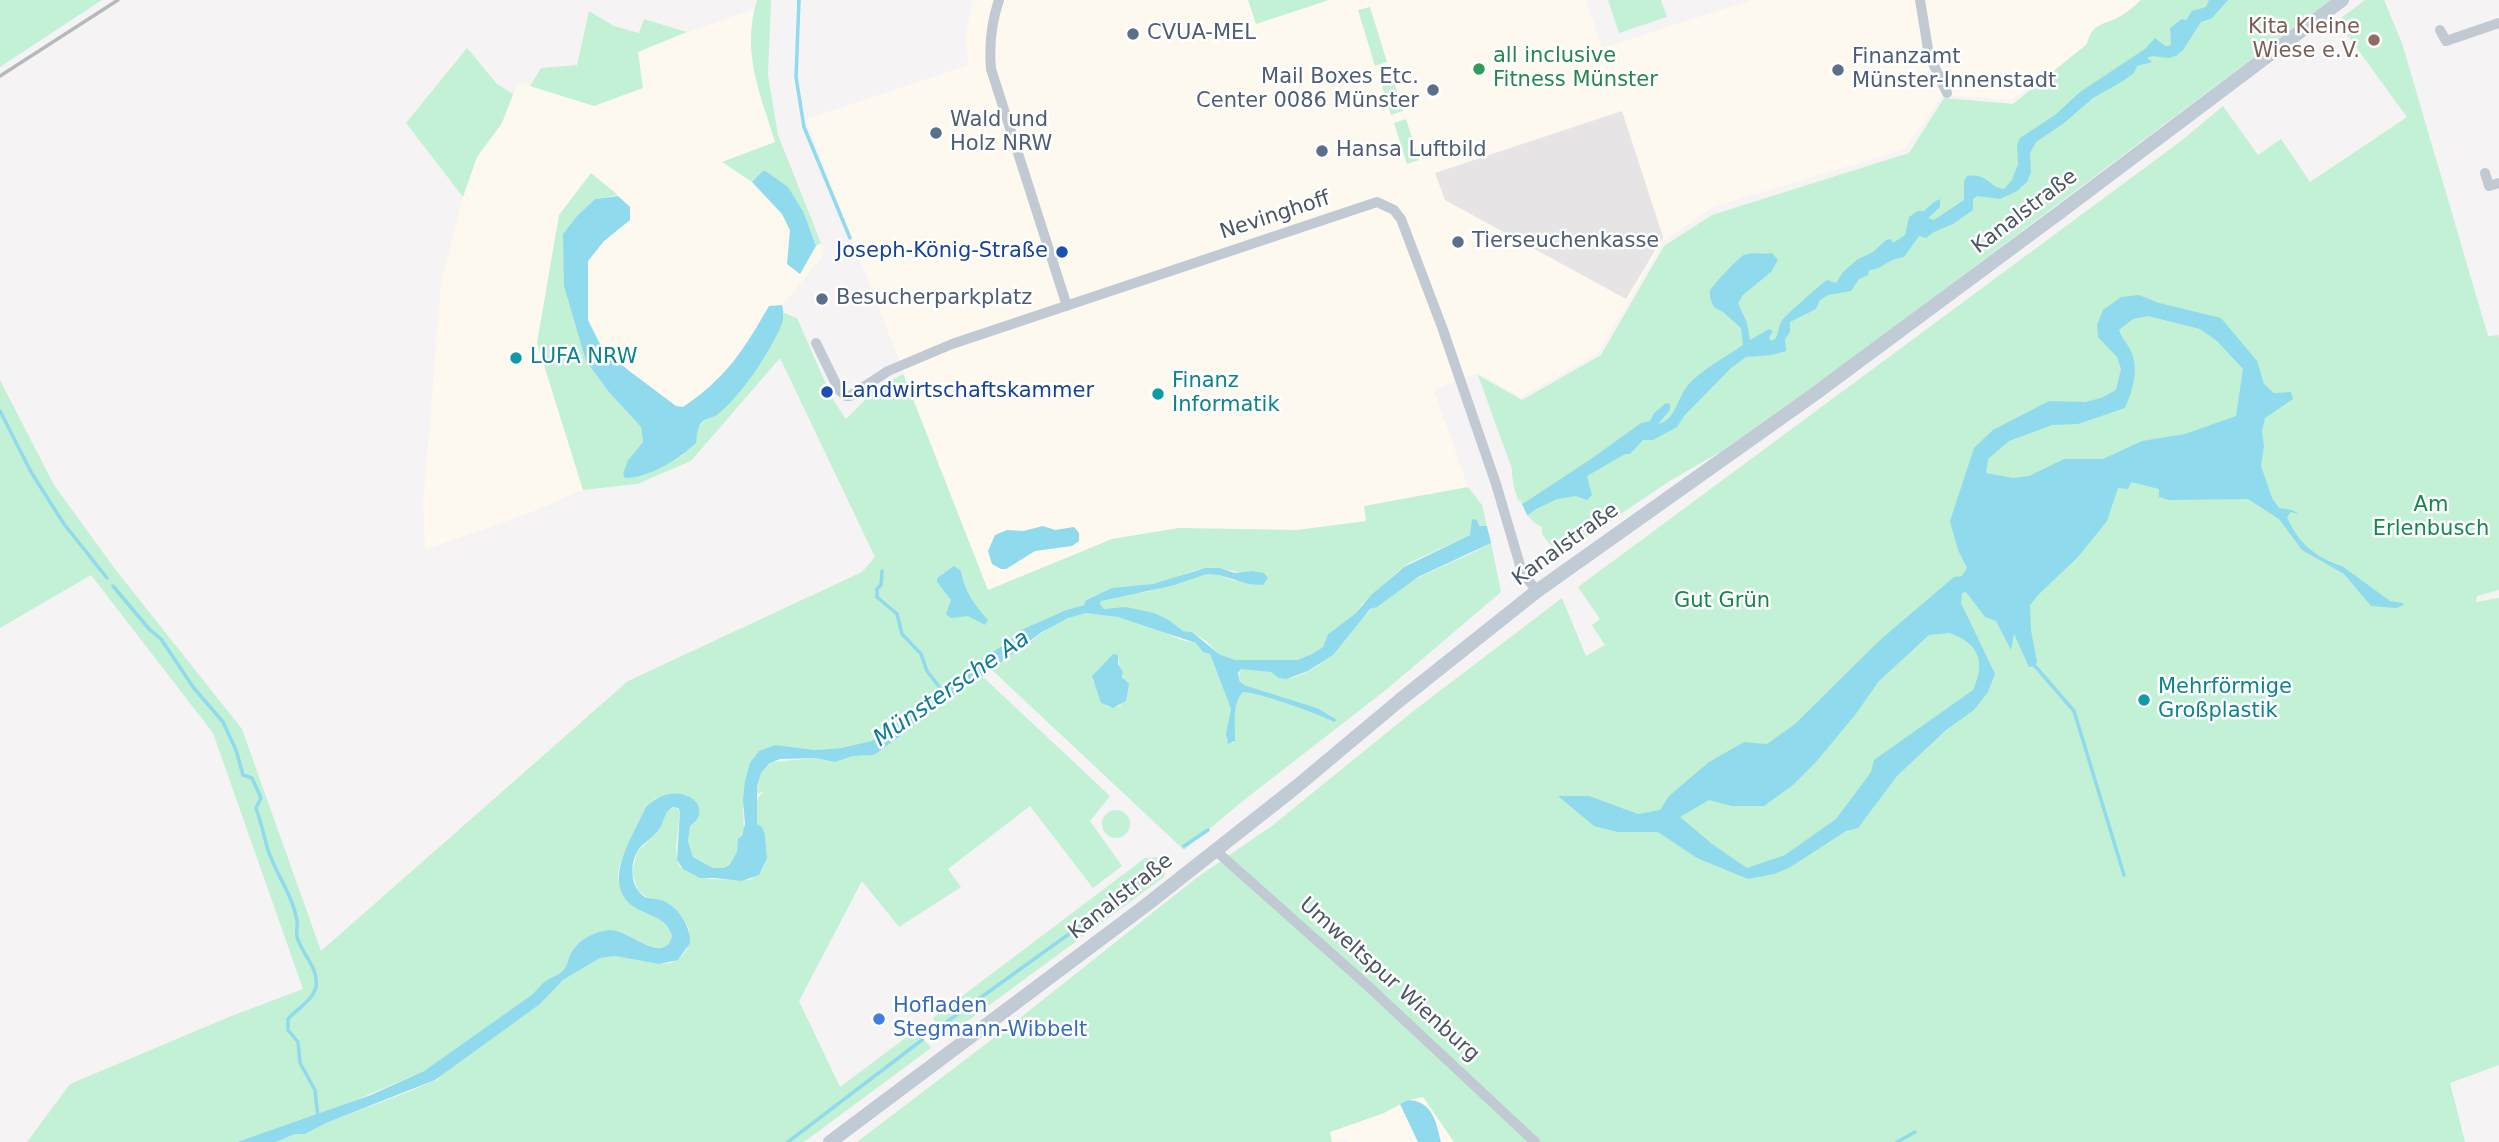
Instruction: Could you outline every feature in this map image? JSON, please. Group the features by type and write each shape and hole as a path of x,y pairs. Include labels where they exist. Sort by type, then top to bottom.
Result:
{"main road":[{"name":"Kanalstraße","path":"830,1142 1145,906 1296,788 1399,700 1537,591 1816,393 2342,0"}],"street":[{"path":"999,0 992,22 989,49 991,69 1067,306"},
{"path":"1920,0 1929,55 1947,93"},
{"path":"2440,30 2448,47 2499,23"},
{"path":"2486,173 2494,184 2492,198"},
{"name":"Nevinghoff","path":"816,343 839,390 850,396 906,362 952,344 1377,202 1394,210 1401,219 1443,327 1522,572 1537,591"},
{"name":"Umweltspur Wienburg","path":"1215,850 1470,1079 1535,1142"}],"shaded area":[{"path":"973,0 1586,0 1602,48 1751,0 2151,0 2012,100 1943,95 1905,149 1713,207 1663,242 1598,353 1521,397 1478,373 1434,390 1468,487 1364,506 1366,521 1297,530 1179,528 1113,539 988,591 806,119 968,65 965,36"},
{"path":"754,9 770,10 768,75 778,135 823,251 822,257 782,305 784,313 797,318 637,484 583,490 527,514 425,550 423,505 441,284 463,197 477,157 502,123 518,83 530,86 541,68 577,65 589,11 614,26 639,33 644,19 687,32"},
{"path":"1622,111 1663,237 1626,299 1445,200 1435,173"},
{"path":"1424,1097 1454,1142 1349,1142 1347,1138 1332,1142 1330,1132 1384,1113 1408,1100"}],"green space":[{"path":"0,0 102,0 0,67"},
{"path":"757,0 771,0 768,75 778,135 821,243 816,246 804,213 765,170 752,182 722,162 775,142 754,72 751,38"},
{"path":"1248,0 1329,0 1256,24"},
{"path":"1608,0 1661,0 1667,17 1619,33"},
{"path":"2141,0 2330,0 1843,365 1720,452 1668,482 1559,556 1542,534 1542,527 1529,517 1520,502 1512,469 1478,375 1522,400 1601,355 1664,246 1712,215 1909,153 1944,98 2013,104 2087,44 2096,27 2122,15"},
{"path":"2365,0 2384,0 2402,43 2488,336 2498,335 2499,339 2499,590 2477,596 2476,602 2499,598 2499,1065 2450,1083 2465,1142 1454,1142 1423,1097 1408,1100 1384,1113 1330,1132 1332,1142 857,1142 1020,1018 1195,879 1273,825 1416,709 1562,598 1586,656 1605,645 1592,625 1600,619 1578,587 2181,141 2223,106 2258,155 2281,139 2310,182 2407,117 2337,21"},
{"path":"1370,7 1387,62 1375,66 1358,10"},
{"path":"589,11 614,26 639,33 644,19 687,32 638,52 643,88 594,106 530,86 541,68 577,65"},
{"path":"467,48 497,84 513,94 502,123 477,157 463,197 406,123"},
{"path":"1391,73 1403,111 1391,115 1379,76"},
{"path":"1406,119 1419,160 1407,164 1394,123"},
{"path":"591,173 618,195 595,199 578,215 586,361 608,391 641,427 643,442 628,460 682,456 702,423 720,412 759,366 775,339 784,313 797,318 832,398 846,419 876,389 903,374 988,590 1112,539 1179,528 1297,530 1366,521 1364,506 1468,487 1482,505 1487,526 1477,524 1470,535 1409,563 1362,604 1356,613 1329,633 1323,647 1297,660 1235,660 1219,654 1206,641 1192,632 1183,631 1169,620 1104,609 1100,605 1101,601 1115,596 1147,592 1207,574 1235,581 1252,571 1202,569 1155,584 1112,590 1086,600 1084,605 1066,610 1014,634 1009,642 972,666 965,675 954,679 941,694 914,708 885,733 871,741 841,748 815,750 775,745 759,751 743,808 744,829 739,838 737,852 724,868 713,868 693,857 688,841 690,826 698,814 656,798 646,810 629,842 618,879 628,901 667,926 672,939 669,946 654,947 610,930 590,936 573,949 561,973 424,1071 349,1103 237,1142 27,1142 70,1084 303,989 213,733 91,575 0,628 0,380 54,485 115,569 242,729 321,951 628,681 862,572 875,557 780,358 691,461 637,484 583,490 537,343 559,215","holes":["948,570 961,571 971,597 987,620 985,625 950,605 951,600 937,582 937,578"]},
{"path":"1491,543 1501,592 1387,689 1184,850 991,669 1055,624 1086,613 1110,615 1196,643 1210,654 1231,709 1226,741 1235,741 1235,709 1243,692 1303,709 1334,722 1317,708 1244,685 1238,678 1241,669 1266,671 1286,678 1313,669 1333,652 1382,600 1411,581","holes":["1118,655 1126,693 1120,706 1108,707 1101,703 1098,687 1093,682 1094,677 1101,666"]},
{"path":"982,676 1110,796 1090,821 1122,866 1093,888 1030,806 948,869 961,887 899,927 862,881 799,1001 840,1087 916,1030 931,1048 804,1142 276,1142 295,1134 305,1134 326,1123 438,1079 445,1071 540,1004 563,980 600,958 615,956 659,964 671,963 682,956 687,949 689,929 685,921 679,913 659,899 647,897 638,891 632,872 637,852 657,832 666,811 675,807 680,811 676,847 680,867 708,879 750,880 761,872 767,860 765,835 757,824 755,802 763,792 756,794 761,773 772,762 815,758 835,762 853,756 874,755 961,687"},
{"path":"1116,810 1126,814 1130,824 1126,834 1116,838 1106,834 1102,824 1106,814"},
{"path":"1162,857 1166,863 1164,877 943,1039 933,1018 1145,858"}],"water":[{"name":"Münstersche Aa","path":"2209,0 2228,0 2212,18 2201,22 2176,56 2147,58 2152,62 2137,66 2134,73 2093,98 2036,142 2030,153 2031,172 2027,182 2017,191 2000,199 1977,196 1973,199 1973,210 1926,238 1919,236 1904,257 1869,270 1868,275 1859,279 1851,291 1828,295 1820,300 1816,309 1790,322 1790,332 1785,339 1786,351 1746,357 1731,368 1684,416 1677,427 1653,440 1643,440 1630,454 1625,454 1587,476 1592,495 1587,500 1576,496 1557,499 1536,509 1491,543 1418,577 1377,607 1370,609 1333,655 1308,671 1286,679 1271,672 1241,669 1238,673 1239,680 1244,685 1317,708 1337,720 1334,722 1303,709 1243,692 1235,709 1235,741 1228,744 1226,734 1231,709 1210,654 1203,652 1196,643 1118,617 1086,613 1068,618 1042,632 982,676 968,683 874,755 853,756 835,762 815,758 780,759 770,763 761,773 757,787 757,824 762,827 765,835 767,859 759,875 742,881 700,878 683,869 677,860 680,811 673,807 669,809 659,830 639,849 632,870 634,883 640,893 673,907 686,924 690,943 678,960 659,964 615,956 600,958 563,980 540,1004 435,1080 326,1123 305,1134 295,1134 276,1142 237,1142 371,1095 424,1071 561,972 573,950 592,934 611,930 655,947 662,948 668,944 672,936 668,927 629,903 621,892 619,878 626,849 646,807 658,798 681,794 697,803 699,811 690,826 688,841 693,857 713,868 724,868 737,852 738,839 745,824 745,781 750,763 759,751 775,745 815,750 841,748 871,741 885,733 914,708 941,694 951,682 965,675 973,665 1008,642 1019,631 1084,605 1086,600 1112,588 1153,584 1205,568 1220,568 1235,573 1264,573 1268,578 1263,585 1207,574 1171,586 1101,601 1100,604 1104,609 1126,607 1154,613 1183,631 1192,632 1219,654 1235,660 1297,660 1312,654 1323,647 1328,634 1356,613 1371,595 1404,567 1470,535 1472,519 1477,520 1479,526 1489,526 1641,423 1650,421 1654,413 1666,403 1670,404 1670,410 1658,424 1669,418 1684,390 1694,379 1743,345 1741,328 1714,307 1710,293 1741,257 1751,253 1772,253 1778,260 1771,272 1743,295 1738,303 1747,323 1750,340 1769,329 1773,331 1769,338 1771,341 1776,338 1783,319 1823,283 1827,280 1836,283 1843,272 1858,259 1873,252 1886,240 1891,239 1893,243 1905,235 1909,217 1918,211 1924,211 1940,199 1940,207 1928,218 1934,220 1964,200 1964,181 1967,176 1980,177 2004,189 2012,180 2018,164 2017,145 2020,138 2055,115 2080,92 2145,49 2155,38 2169,46 2170,28 2182,19 2186,20 2192,11 2206,7"},
{"path":"764,170 788,187 804,213 816,246 800,274 787,264 790,230 782,214 752,182"},
{"path":"618,196 630,207 630,220 604,241 588,261 588,320 602,348 676,406 683,407 723,374 751,337 769,306 782,305 783,313 781,326 762,361 726,407 702,422 696,443 663,467 644,475 625,478 623,474 628,460 643,442 641,427 608,391 586,361 564,286 563,234 595,199"},
{"path":"2139,295 2159,303 2221,318 2257,361 2264,384 2274,393 2291,392 2293,399 2265,418 2262,432 2264,446 2261,466 2272,498 2279,508 2299,514 2291,512 2287,517 2308,548 2342,566 2390,601 2404,605 2396,608 2371,606 2344,574 2302,550 2279,519 2248,499 2169,500 2159,497 2159,489 2131,482 2128,489 2118,488 2107,521 2078,557 2030,605 2037,662 2035,666 2029,667 2014,634 2011,650 1996,621 1985,617 1966,592 1962,593 1961,603 1995,674 1988,692 1974,710 1946,730 1897,776 1858,828 1846,831 1789,868 1748,879 1697,858 1658,832 1618,832 1594,826 1558,796 1589,796 1638,814 1660,810 1669,796 1709,762 1744,742 1767,744 1795,724 1880,640 1954,577 1962,576 1967,568 1958,550 1950,521 1974,448 1993,430 2049,401 2085,402 2116,390 2121,369 2117,357 2098,337 2097,325 2103,310 2121,297","holes":["2148,316 2200,329 2217,341 2243,369 2236,416 2185,434 2142,441 2103,459 2064,459 2029,476 2013,478 1986,473 1988,459 2009,441 2052,425 2078,424 2125,408 2135,367 2131,351 2119,330 2133,319","1950,633 1968,642 1977,655 1979,670 1973,690 1874,760 1871,772 1836,819 1785,855 1747,868 1712,844 1680,817 1709,800 1732,806 1764,806 1793,785 1815,763 1879,681 1929,635"]},
{"path":"1043,526 1055,530 1074,527 1079,533 1079,541 1072,546 1035,551 1006,569 992,564 988,551 995,535 1007,530 1023,531"},
{"path":"954,566 961,571 971,597 988,620 985,625 968,616 951,618 946,614 951,600 937,582 937,578"},
{"path":"1113,654 1118,655 1122,677 1129,684 1126,701 1113,708 1101,703 1092,676"},
{"path":"1408,1100 1428,1108 1435,1120 1441,1142 1418,1142 1400,1104"}],"pier":[{"path":"1520,500 1529,519 1492,546 1486,523"}],"waterway":[{"path":"799,0 796,77 804,127 850,238"},
{"path":"0,411 31,472 64,524 107,578"},
{"name":"Münstersche Aa","path":"882,571 877,597 897,614 902,634 921,654 927,671 944,693"},
{"path":"113,586 150,630 161,639 193,687 223,722 236,750 243,775 252,778 261,798 256,808 268,850 291,901 297,920 297,937 315,974 316,987 312,996 288,1019 288,1030 298,1042 300,1063 315,1090 318,1118"},
{"path":"2035,666 2074,711 2124,875"},
{"path":"1184,846 1208,830"},
{"path":"937,1029 1162,867"},
{"path":"788,1142 922,1040"},
{"path":"1897,1142 1915,1132"}],"railway":[{"path":"0,76 118,0"}],"place":[{"name":"CVUA-MEL","path":"1133,34"},
{"name":"Kita Kleine Wiese e.V.","path":"2374,40"},
{"name":"all inclusive Fitness Münster","path":"1479,69"},
{"name":"Finanzamt Münster-Innenstadt","path":"1838,70"},
{"name":"Mail Boxes Etc. Center 0086 Münster","path":"1433,90"},
{"name":"Wald und Holz NRW","path":"936,133"},
{"name":"Hansa Luftbild","path":"1322,151"},
{"name":"Tierseuchenkasse","path":"1458,242"},
{"name":"Joseph-König-Straße","path":"1062,252"},
{"name":"Besucherparkplatz","path":"822,299"},
{"name":"LUFA NRW","path":"516,358"},
{"name":"Landwirtschaftskammer","path":"827,392"},
{"name":"Finanz Informatik","path":"1158,394"},
{"name":"Mehrförmige Großplastik","path":"2144,700"},
{"name":"Hofladen Stegmann-Wibbelt","path":"879,1019"}],"park label":[{"name":"Am Erlenbusch","path":"2431,518"},
{"name":"Gut Grün","path":"1722,602"}]}
